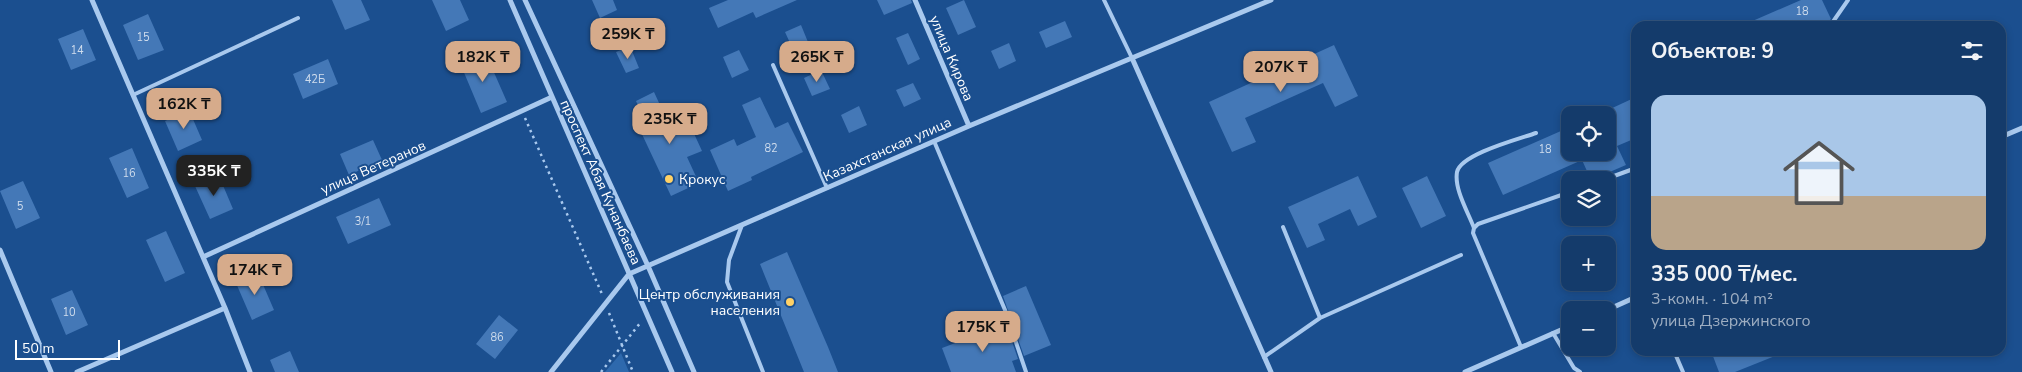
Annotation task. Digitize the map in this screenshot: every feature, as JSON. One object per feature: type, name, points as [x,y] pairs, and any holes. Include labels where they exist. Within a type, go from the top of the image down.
[{"type":"street","points":[[92,0],[225,308],[250,372]]},
{"type":"street","name":"проспект Абая Кунанбаева","points":[[510,0],[672,372]]},
{"type":"street","name":"проспект Абая Кунанбаева","points":[[526,0],[648,266],[694,372]]},
{"type":"street","name":"улица Кирова","points":[[915,0],[969,126]]},
{"type":"street","name":"Казахстанская улица","points":[[551,372],[629,274],[969,126],[1267,1]]},
{"type":"street","points":[[1132,58],[1271,372]]},
{"type":"street","name":"улица Ветеранов","points":[[203,257],[552,97]]},
{"type":"street","points":[[2006,135],[2022,128]]},
{"type":"street","points":[[0,250],[51,372]]},
{"type":"street","points":[[1616,306],[1631,299]]},
{"type":"street","points":[[77,372],[225,308]]},
{"type":"street","points":[[1465,372],[1561,330]]},
{"type":"lane","points":[[1104,0],[1132,58]]},
{"type":"lane","points":[[1832,21],[1842,2],[1848,0]]},
{"type":"lane","points":[[133,95],[298,18]]},
{"type":"lane","points":[[772,65],[827,188]]},
{"type":"lane","points":[[1521,347],[1473,233],[1474,228],[1459,188],[1457,172],[1462,164],[1481,153],[1536,134]]},
{"type":"lane","points":[[934,141],[1005,310],[1026,372]]},
{"type":"lane","points":[[1616,175],[1631,170]]},
{"type":"lane","points":[[1474,228],[1478,224],[1561,195]]},
{"type":"lane","points":[[742,225],[729,260],[727,282],[763,372]]},
{"type":"lane","points":[[1283,228],[1320,318]]},
{"type":"lane","points":[[1264,357],[1320,318],[1461,255]]},
{"type":"lane","points":[[1553,334],[1574,368],[1580,372]]},
{"type":"lane","points":[[1676,356],[1682,372]]},
{"type":"path","points":[[522,111],[606,304],[633,372]]},
{"type":"path","points":[[601,372],[647,315]]},
{"type":"shaded area","points":[[621,353],[629,372],[605,372]]},
{"type":"building","points":[[332,0],[361,0],[370,20],[345,30]]},
{"type":"building","points":[[432,0],[460,0],[469,20],[446,31]]},
{"type":"building","points":[[592,0],[613,0],[617,10],[600,18]]},
{"type":"building","points":[[728,0],[797,0],[756,18],[753,12],[718,28],[709,8]]},
{"type":"building","points":[[877,0],[911,0],[912,3],[884,15]]},
{"type":"building","points":[[964,0],[976,27],[958,35],[946,8]]},
{"type":"building","points":[[1801,0],[1822,0],[1831,19],[1829,21],[1753,21]]},
{"type":"building","points":[[148,14],[164,50],[138,60],[123,25]]},
{"type":"building","points":[[1065,21],[1072,37],[1046,48],[1039,32]]},
{"type":"building","points":[[801,25],[810,47],[795,54],[785,32]]},
{"type":"building","points":[[83,29],[96,60],[71,70],[58,39]]},
{"type":"building","points":[[908,33],[920,59],[908,65],[896,38]]},
{"type":"building","points":[[1009,43],[1016,61],[999,69],[991,51]]},
{"type":"building","points":[[1334,45],[1358,96],[1335,107],[1323,83],[1245,118],[1256,142],[1232,152],[1209,102]]},
{"type":"building","points":[[630,46],[639,68],[626,73],[616,52]]},
{"type":"building","points":[[739,50],[749,70],[732,78],[723,57]]},
{"type":"building","points":[[485,52],[507,102],[481,113],[460,63]]},
{"type":"building","points":[[328,59],[338,84],[303,99],[293,74]]},
{"type":"building","points":[[821,70],[830,89],[812,96],[804,78]]},
{"type":"building","points":[[913,83],[921,99],[904,107],[896,90]]},
{"type":"building","points":[[654,92],[666,118],[669,117],[671,120],[685,114],[702,151],[687,157],[699,183],[671,196],[640,130],[647,126],[636,101]]},
{"type":"building","points":[[760,97],[775,128],[788,122],[803,152],[751,177],[752,180],[728,191],[710,150],[734,139],[737,146],[756,137],[742,105]]},
{"type":"building","points":[[1631,99],[1631,140],[1617,146],[1626,165],[1612,171],[1587,171],[1582,161],[1616,161],[1616,106]]},
{"type":"building","points":[[859,106],[867,125],[849,133],[841,115]]},
{"type":"building","points":[[189,110],[202,140],[178,151],[165,121]]},
{"type":"building","points":[[1561,131],[1561,161],[1580,161],[1503,195],[1488,163]]},
{"type":"building","points":[[373,140],[382,160],[349,175],[340,154]]},
{"type":"building","points":[[132,148],[149,188],[127,198],[109,158]]},
{"type":"building","points":[[219,176],[233,209],[210,219],[195,186]]},
{"type":"building","points":[[1358,176],[1377,217],[1358,226],[1350,209],[1318,224],[1325,240],[1307,248],[1288,207]]},
{"type":"building","points":[[1427,176],[1446,216],[1421,228],[1402,188]]},
{"type":"building","points":[[23,181],[40,218],[16,229],[0,191]]},
{"type":"building","points":[[379,198],[391,225],[348,244],[336,217]]},
{"type":"building","points":[[166,231],[185,273],[165,282],[146,240]]},
{"type":"building","points":[[787,252],[838,372],[804,372],[760,264]]},
{"type":"building","points":[[258,273],[274,310],[252,320],[236,283]]},
{"type":"building","points":[[1026,286],[1051,345],[1024,356],[1003,296]]},
{"type":"building","points":[[72,290],[88,325],[66,335],[51,299]]},
{"type":"building","points":[[499,315],[518,330],[495,359],[476,344]]},
{"type":"building","points":[[1006,324],[1018,359],[1012,361],[1016,372],[951,372],[942,348]]},
{"type":"building","points":[[290,351],[299,372],[275,372],[270,360]]},
{"type":"building","points":[[1713,356],[1775,356],[1735,372],[1719,372]]},
{"type":"place","name":"Крокус","points":[[669,179]]},
{"type":"place","name":"Центр обслуживания населения","points":[[790,302]]}]
